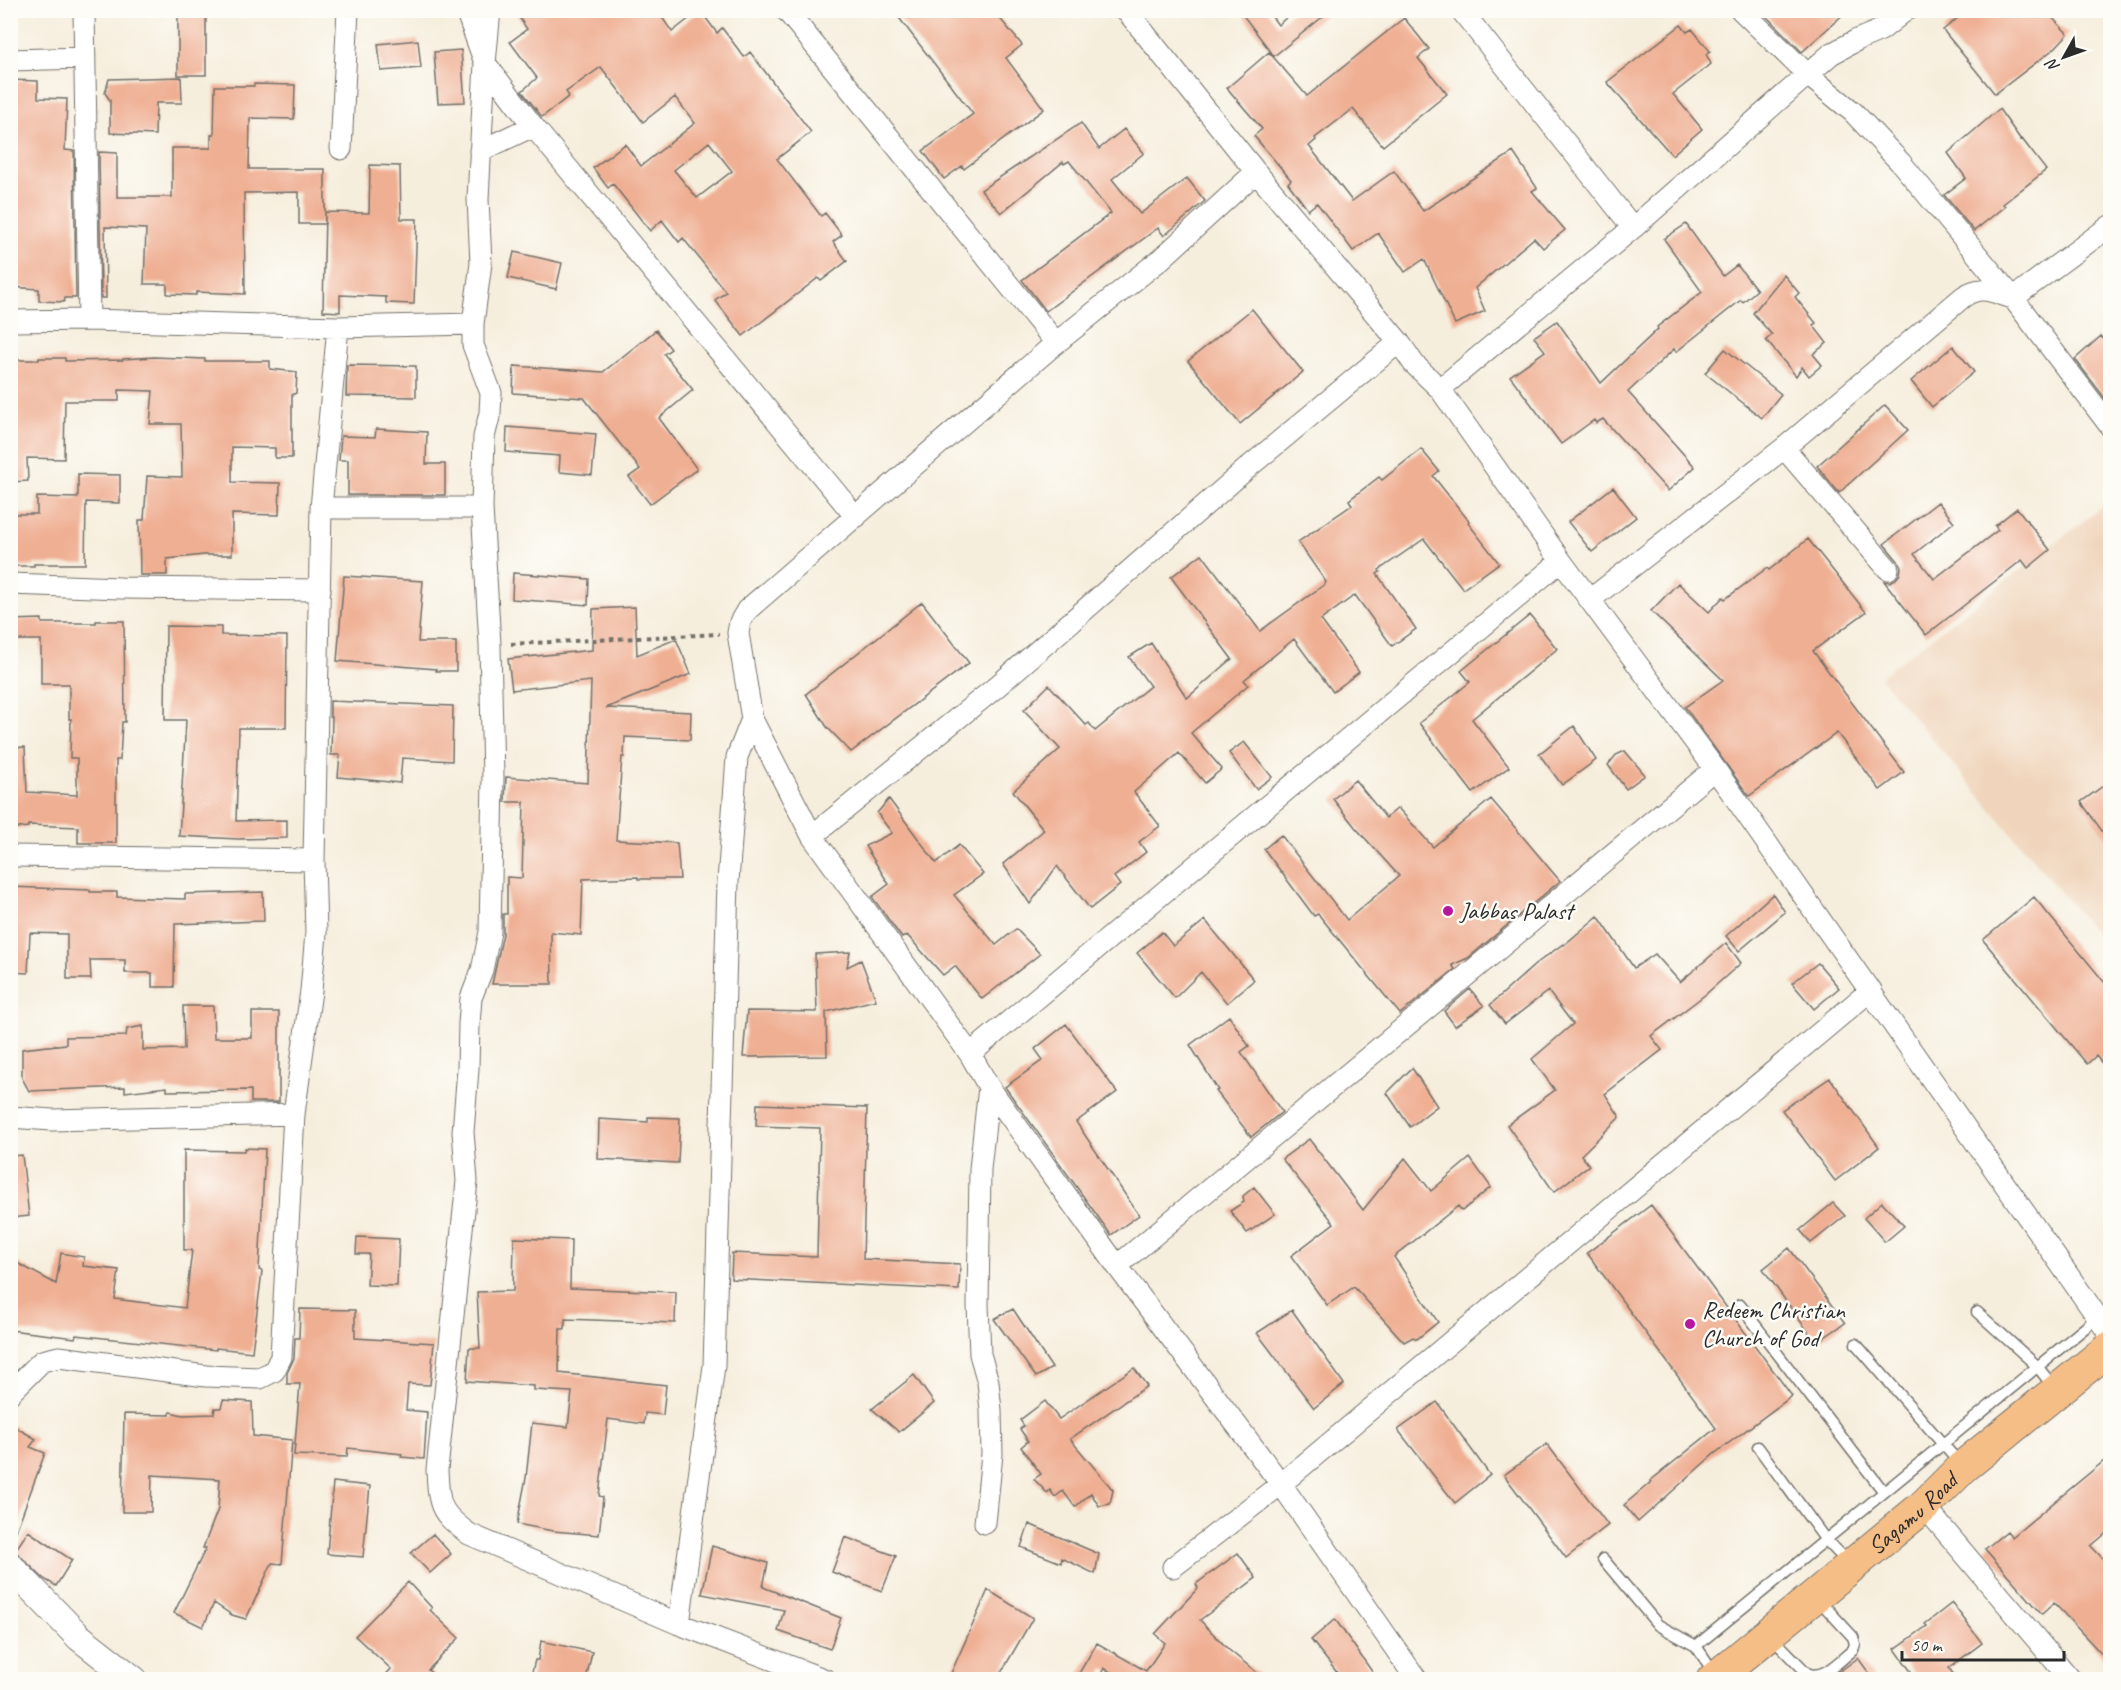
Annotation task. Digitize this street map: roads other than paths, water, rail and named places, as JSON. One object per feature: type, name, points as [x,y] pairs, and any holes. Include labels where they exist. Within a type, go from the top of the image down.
[{"type":"highway","name":"Sagamu Road","points":[[1715,1678],[1924,1506],[1952,1456],[2057,1392],[2110,1348]]},
{"type":"street","points":[[84,10],[89,320]]},
{"type":"street","points":[[341,149],[348,10]]},
{"type":"street","points":[[466,10],[485,63],[533,126],[856,517]]},
{"type":"street","points":[[490,10],[478,199],[481,262],[473,324],[473,345],[492,393],[484,436],[482,508],[490,645],[493,778],[490,932],[482,970],[471,998],[463,1131],[467,1181],[437,1470],[439,1502],[450,1520],[469,1534],[680,1624],[826,1680]]},
{"type":"street","points":[[786,10],[1056,343]]},
{"type":"street","points":[[1125,10],[1399,342],[1414,364],[1440,389],[1561,561],[1715,769],[2110,1335]]},
{"type":"street","points":[[1461,10],[1633,228]]},
{"type":"street","points":[[1742,10],[1808,75],[1853,112],[1901,163],[2013,298],[2110,426]]},
{"type":"street","points":[[1440,389],[1633,228],[1831,54],[1881,30],[1906,10]]},
{"type":"street","points":[[10,60],[84,58]]},
{"type":"street","points":[[480,151],[533,126]]},
{"type":"street","points":[[1257,172],[1161,259],[1056,343],[747,610],[740,622],[738,633],[752,719],[812,836],[970,1054],[989,1087],[1117,1266],[1281,1484],[1417,1680]]},
{"type":"street","points":[[2013,298],[2110,226]]},
{"type":"street","points":[[1591,599],[1784,448],[1975,289],[2013,298]]},
{"type":"street","points":[[10,321],[89,320],[338,327],[473,324]]},
{"type":"street","points":[[10,1393],[42,1361],[60,1357],[206,1376],[260,1378],[274,1371],[281,1357],[294,1114],[316,933],[314,860],[321,508],[338,327]]},
{"type":"street","points":[[812,836],[995,687],[1251,465],[1399,342]]},
{"type":"street","points":[[1784,448],[1888,569]]},
{"type":"street","points":[[321,508],[482,508]]},
{"type":"street","points":[[970,1054],[1561,561]]},
{"type":"street","points":[[10,584],[121,588],[320,590]]},
{"type":"street","points":[[680,1624],[714,1366],[728,882],[737,757],[752,719]]},
{"type":"street","points":[[1117,1266],[1715,769]]},
{"type":"street","points":[[10,856],[314,860]]},
{"type":"street","points":[[1173,1567],[1281,1484],[1871,990]]},
{"type":"street","points":[[985,1523],[992,1454],[991,1410],[988,1382],[980,1354],[978,1305],[980,1169],[989,1087]]},
{"type":"street","points":[[10,1117],[52,1120],[294,1114]]},
{"type":"street","points":[[1924,1506],[2071,1680]]},
{"type":"street","points":[[10,1566],[79,1637],[134,1680]]},
{"type":"lane","points":[[1740,1305],[1884,1492]]},
{"type":"lane","points":[[1977,1312],[2037,1366],[2057,1392]]},
{"type":"lane","points":[[1696,1646],[1884,1492],[1952,1456],[2037,1366],[2097,1318]]},
{"type":"lane","points":[[1856,1344],[1952,1456]]},
{"type":"lane","points":[[1758,1447],[1825,1539],[1851,1566]]},
{"type":"lane","points":[[1604,1559],[1658,1625],[1696,1646],[1715,1678]]},
{"type":"lane","points":[[1769,1634],[1807,1672],[1814,1676],[1821,1675],[1853,1650],[1855,1644],[1853,1637],[1816,1597]]},
{"type":"place","name":"Jabbas Palast","points":[[1448,911]]},
{"type":"place","name":"Redeem Christian Church of God","points":[[1690,1324]]}]
